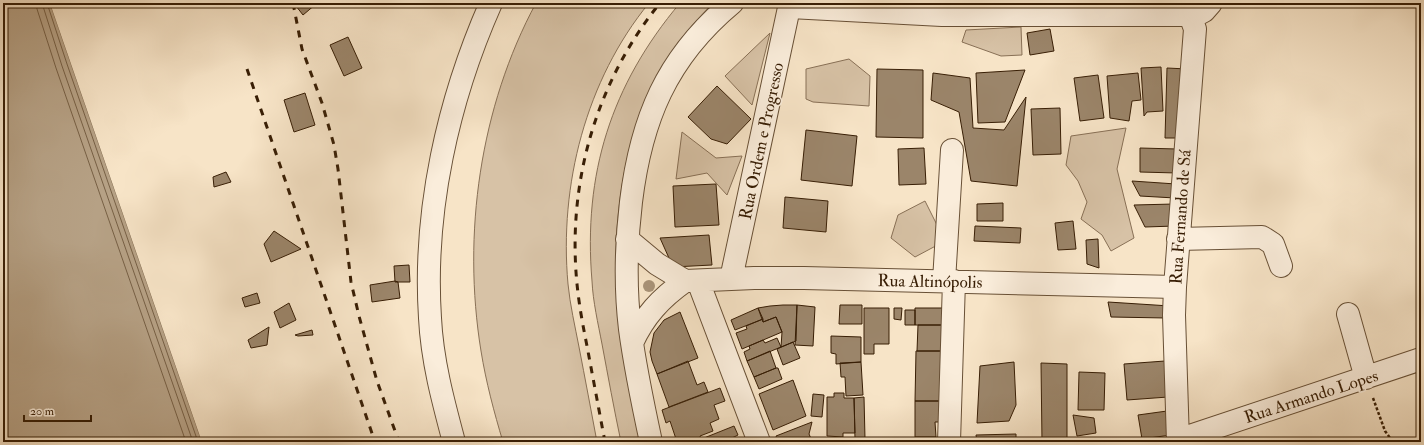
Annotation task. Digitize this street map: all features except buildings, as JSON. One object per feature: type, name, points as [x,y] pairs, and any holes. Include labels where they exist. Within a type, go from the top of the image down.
[{"type":"street","points":[[454,442],[434,359],[430,325],[428,277],[430,236],[435,196],[455,104],[468,60],[491,3]]},
{"type":"street","points":[[651,442],[632,343],[627,297],[627,240],[636,168],[647,123],[668,78],[681,56],[700,33],[732,3]]},
{"type":"street","points":[[790,5],[942,14],[1184,15],[1191,18],[1204,11],[1211,3]]},
{"type":"street","name":"Rua Ordem e Progresso","points":[[731,279],[790,5]]},
{"type":"street","name":"Rua Fernando de Sá","points":[[1178,441],[1174,315],[1178,239],[1195,28],[1191,18]]},
{"type":"street","points":[[949,442],[949,281],[952,150]]},
{"type":"street","points":[[1178,239],[1262,237],[1273,244],[1281,266]]},
{"type":"street","points":[[627,240],[657,264],[692,281],[759,442]]},
{"type":"street","name":"Rua Altinópolis","points":[[692,281],[804,278],[1175,287]]},
{"type":"street","points":[[632,343],[639,329],[656,304],[670,292],[692,281]]},
{"type":"street","points":[[1348,314],[1366,378]]},
{"type":"street","name":"Rua Armando Lopes","points":[[1178,441],[1421,359]]},
{"type":"path","points":[[1366,378],[1385,431],[1393,442]]},
{"type":"shaded area","points":[[536,3],[649,3],[627,33],[608,65],[593,100],[582,135],[573,172],[568,209],[566,247],[568,284],[597,442],[503,442],[490,397],[481,351],[476,307],[474,262],[475,217],[480,172],[489,128],[501,85],[517,43]]},
{"type":"shaded area","points":[[680,3],[713,3],[677,44],[659,72],[650,91],[635,129],[625,168],[619,208],[616,241],[618,298],[625,331],[643,442],[621,442],[593,297],[590,242],[592,204],[598,168],[607,133],[619,99],[636,66],[656,34]]},
{"type":"shaded area","points":[[1021,27],[1022,55],[1001,56],[962,42],[966,30]]},
{"type":"shaded area","points":[[770,33],[752,105],[725,76]]},
{"type":"shaded area","points":[[849,59],[870,76],[869,106],[813,102],[806,99],[806,69]]},
{"type":"shaded area","points":[[1126,128],[1117,169],[1134,238],[1111,251],[1102,235],[1081,219],[1087,202],[1078,181],[1066,165],[1071,136]]},
{"type":"shaded area","points":[[682,132],[716,158],[742,156],[727,195],[707,173],[676,179]]},
{"type":"shaded area","points":[[925,201],[945,241],[915,257],[891,238],[898,215]]},
{"type":"water","points":[[3,3],[50,3],[202,442],[3,442]]},
{"type":"pier","points":[[50,3],[52,3],[204,442],[202,442]]},
{"type":"railway","points":[[293,3],[302,49],[322,103],[334,145],[351,282],[359,316],[377,381],[399,442]]},
{"type":"railway","points":[[605,442],[577,284],[575,246],[577,209],[582,172],[591,135],[603,100],[619,66],[638,34],[660,3]]},
{"type":"railway","points":[[247,69],[375,442]]}]
